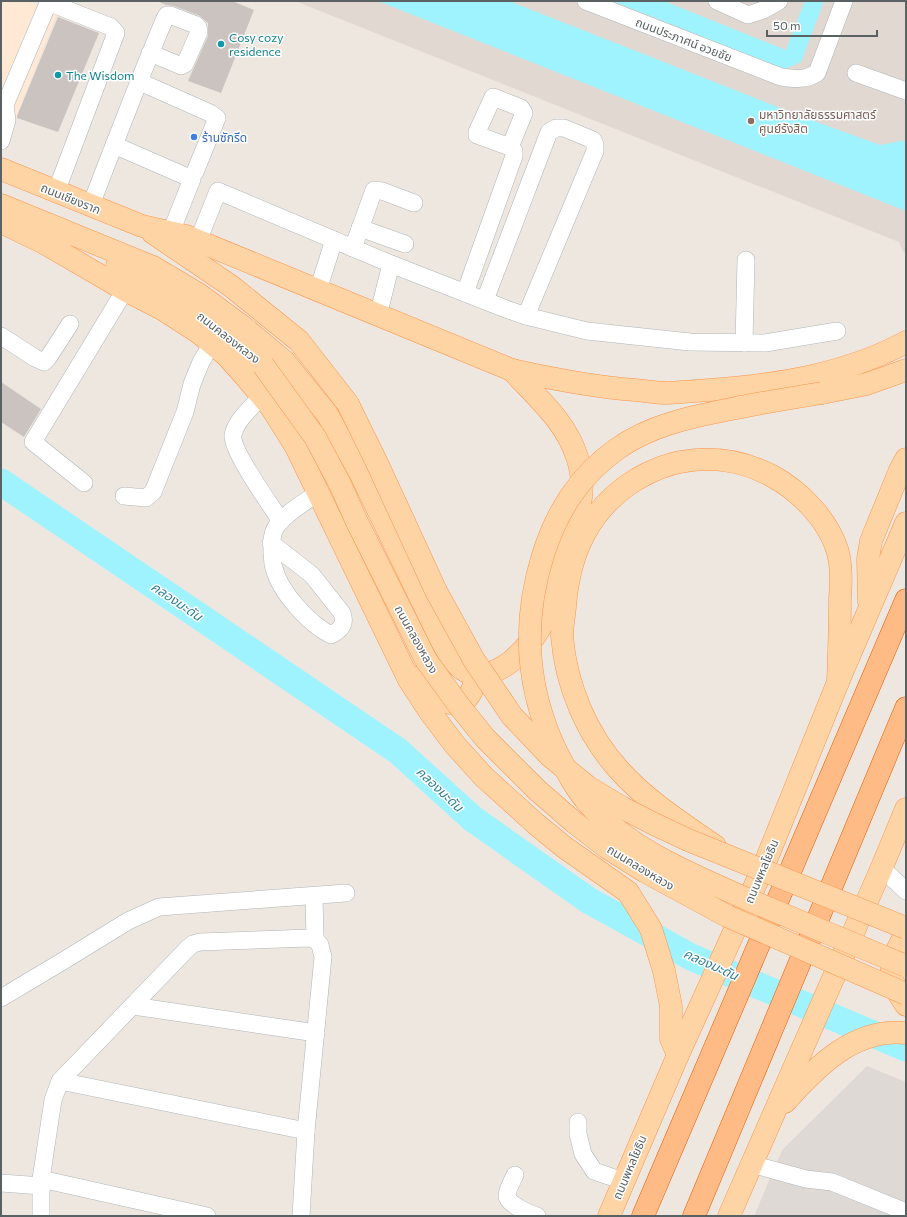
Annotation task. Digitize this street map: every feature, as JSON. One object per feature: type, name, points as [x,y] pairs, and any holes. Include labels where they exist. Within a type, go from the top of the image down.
[{"type":"highway","points":[[643,1216],[906,600]]},
{"type":"highway","points":[[694,1216],[906,708]]},
{"type":"main road","name":"ถนนเชียงราก","points":[[1,169],[142,226]]},
{"type":"main road","points":[[1,205],[153,267],[200,295],[242,326],[284,361],[327,414],[358,468],[447,651],[462,669],[480,675],[500,669],[517,657],[532,640],[544,620],[562,549],[580,504],[582,482],[577,457],[568,435],[548,409],[512,370]]},
{"type":"main road","name":"ถนนคลองหลวง","points":[[1,222],[46,244],[86,253],[134,274],[207,318],[263,365],[315,437],[340,484],[357,522],[426,660],[460,708],[485,738],[538,790],[575,822],[606,847],[644,871],[727,916],[906,994]]},
{"type":"main road","points":[[142,226],[186,236],[512,370],[600,387],[667,393],[733,388],[795,380],[842,368],[890,351],[906,342]]},
{"type":"main road","points":[[142,226],[231,286],[299,341],[348,404],[377,462],[436,591],[474,660],[512,716],[550,756],[588,787],[623,808],[654,824],[688,840],[727,854],[906,928]]},
{"type":"main road","points":[[46,244],[125,290],[162,308],[198,332],[226,354],[271,407],[296,447],[409,680],[430,712],[456,745],[490,782],[564,847],[628,892],[652,929],[664,971],[671,1006],[671,1039],[678,1055]]},
{"type":"main road","points":[[906,370],[867,384],[691,417],[649,431],[618,448],[577,486],[554,524],[535,584],[531,604],[530,649],[536,695],[544,722],[554,746],[574,783],[588,803],[632,842],[669,864],[717,886],[906,966]]},
{"type":"main road","points":[[869,609],[868,558],[871,541],[900,470],[906,459]]},
{"type":"main road","points":[[727,854],[646,796],[625,776],[596,740],[580,711],[568,672],[562,635],[566,589],[570,567],[578,545],[588,526],[598,512],[625,486],[654,469],[672,464],[692,460],[723,460],[739,462],[756,468],[786,484],[816,513],[830,533],[837,550],[840,563],[841,581],[838,682]]},
{"type":"main road","name":"ถนนพหลโยธิน","points":[[608,1216],[678,1055],[763,868],[838,682],[906,523]]},
{"type":"main road","points":[[378,617],[438,698],[444,702],[460,704],[466,700],[474,688],[476,674]]},
{"type":"main road","points":[[729,1216],[906,809]]},
{"type":"main road","points":[[906,934],[894,958],[892,977],[906,1005]]},
{"type":"main road","points":[[772,1116],[815,1069],[839,1051],[865,1038],[895,1032],[906,1033]]},
{"type":"street","points":[[1,141],[7,120],[5,105],[49,1],[111,27],[116,33],[56,192]]},
{"type":"street","name":"ถนนประภาศน์ อวยชัย","points":[[586,1],[781,77],[799,79],[810,77],[817,73],[844,1]]},
{"type":"street","points":[[717,1],[748,15],[763,10],[779,1]]},
{"type":"street","points":[[91,205],[150,53]]},
{"type":"street","points":[[856,73],[906,91]]},
{"type":"street","points":[[140,82],[210,112],[217,118],[195,172]]},
{"type":"street","points":[[485,300],[549,132],[556,128],[564,128],[593,140],[595,150],[526,316]]},
{"type":"street","points":[[114,145],[192,179],[170,232]]},
{"type":"street","points":[[465,292],[512,164],[514,151],[510,147]]},
{"type":"street","points":[[353,248],[374,190],[382,191],[414,203]]},
{"type":"street","points":[[198,241],[218,191],[391,264],[526,316],[587,331],[690,342],[744,343],[765,343],[838,331]]},
{"type":"street","points":[[360,228],[405,244]]},
{"type":"street","points":[[318,290],[334,240]]},
{"type":"street","points":[[744,343],[746,260]]},
{"type":"street","points":[[378,316],[391,264]]},
{"type":"street","points":[[84,483],[32,442],[125,290]]},
{"type":"street","points":[[1,336],[44,362],[70,324]]},
{"type":"street","points":[[124,496],[146,498],[153,492],[185,412],[192,384],[201,362],[212,343]]},
{"type":"street","points":[[262,396],[242,417],[236,427],[233,435],[234,443],[244,463],[281,521]]},
{"type":"street","points":[[271,543],[312,575],[342,613],[344,618],[343,626],[339,631],[331,634],[323,631],[314,624],[302,612],[282,587],[273,568],[271,543],[274,531],[281,521],[318,493]]},
{"type":"street","points":[[882,867],[906,891]]},
{"type":"street","points":[[1,998],[63,962],[128,920],[159,907],[346,893]]},
{"type":"street","points":[[301,1216],[306,1131],[323,957],[320,945],[315,939],[314,896]]},
{"type":"street","points":[[41,1216],[41,1182],[53,1100],[60,1081],[188,948],[193,944],[215,942],[315,939]]},
{"type":"street","points":[[133,1006],[316,1033]]},
{"type":"street","points":[[60,1081],[306,1131]]},
{"type":"street","points":[[578,1122],[578,1134],[583,1154],[594,1171],[623,1181]]},
{"type":"street","points":[[751,1164],[806,1179],[832,1182],[906,1212]]},
{"type":"street","points":[[515,1175],[507,1194],[507,1199],[511,1203],[537,1216]]},
{"type":"street","points":[[1,1183],[41,1182],[141,1209],[207,1216]]},
{"type":"shaded area","points":[[4,1],[26,1],[57,14],[16,118],[1,116],[1,9]]},
{"type":"shaded area","name":"มหาวิทยาลัยธรรมศาสตร์ ศูนย์รังสิต","points":[[295,1],[906,1],[906,253],[903,252],[899,242]]},
{"type":"shaded area","points":[[867,1066],[906,1082],[906,1216],[754,1216],[782,1150]]},
{"type":"water","points":[[378,1],[509,1],[803,117],[880,145],[906,140],[906,211]]},
{"type":"water","points":[[612,1],[664,1],[786,50],[805,1],[824,1],[801,62],[785,69]]},
{"type":"building","name":"Cosy cozy residence","points":[[157,1],[232,1],[254,10],[221,93],[188,81],[208,36],[208,23],[200,16]]},
{"type":"building","name":"The Wisdom","points":[[58,17],[99,33],[58,132],[17,118],[17,116]]},
{"type":"building","points":[[1,382],[41,409],[24,437],[1,422]]},
{"type":"waterway","name":"คลองมะดัน","points":[[1,482],[398,751],[473,819],[588,900],[691,957],[906,1048]]},
{"type":"place","name":"Cosy cozy residence","points":[[221,44]]},
{"type":"place","name":"The Wisdom","points":[[58,75]]},
{"type":"place","name":"มหาวิทยาลัยธรรมศาสตร์ ศูนย์รังสิต","points":[[751,121]]},
{"type":"place","name":"ร้านซักรีด","points":[[194,137]]}]
